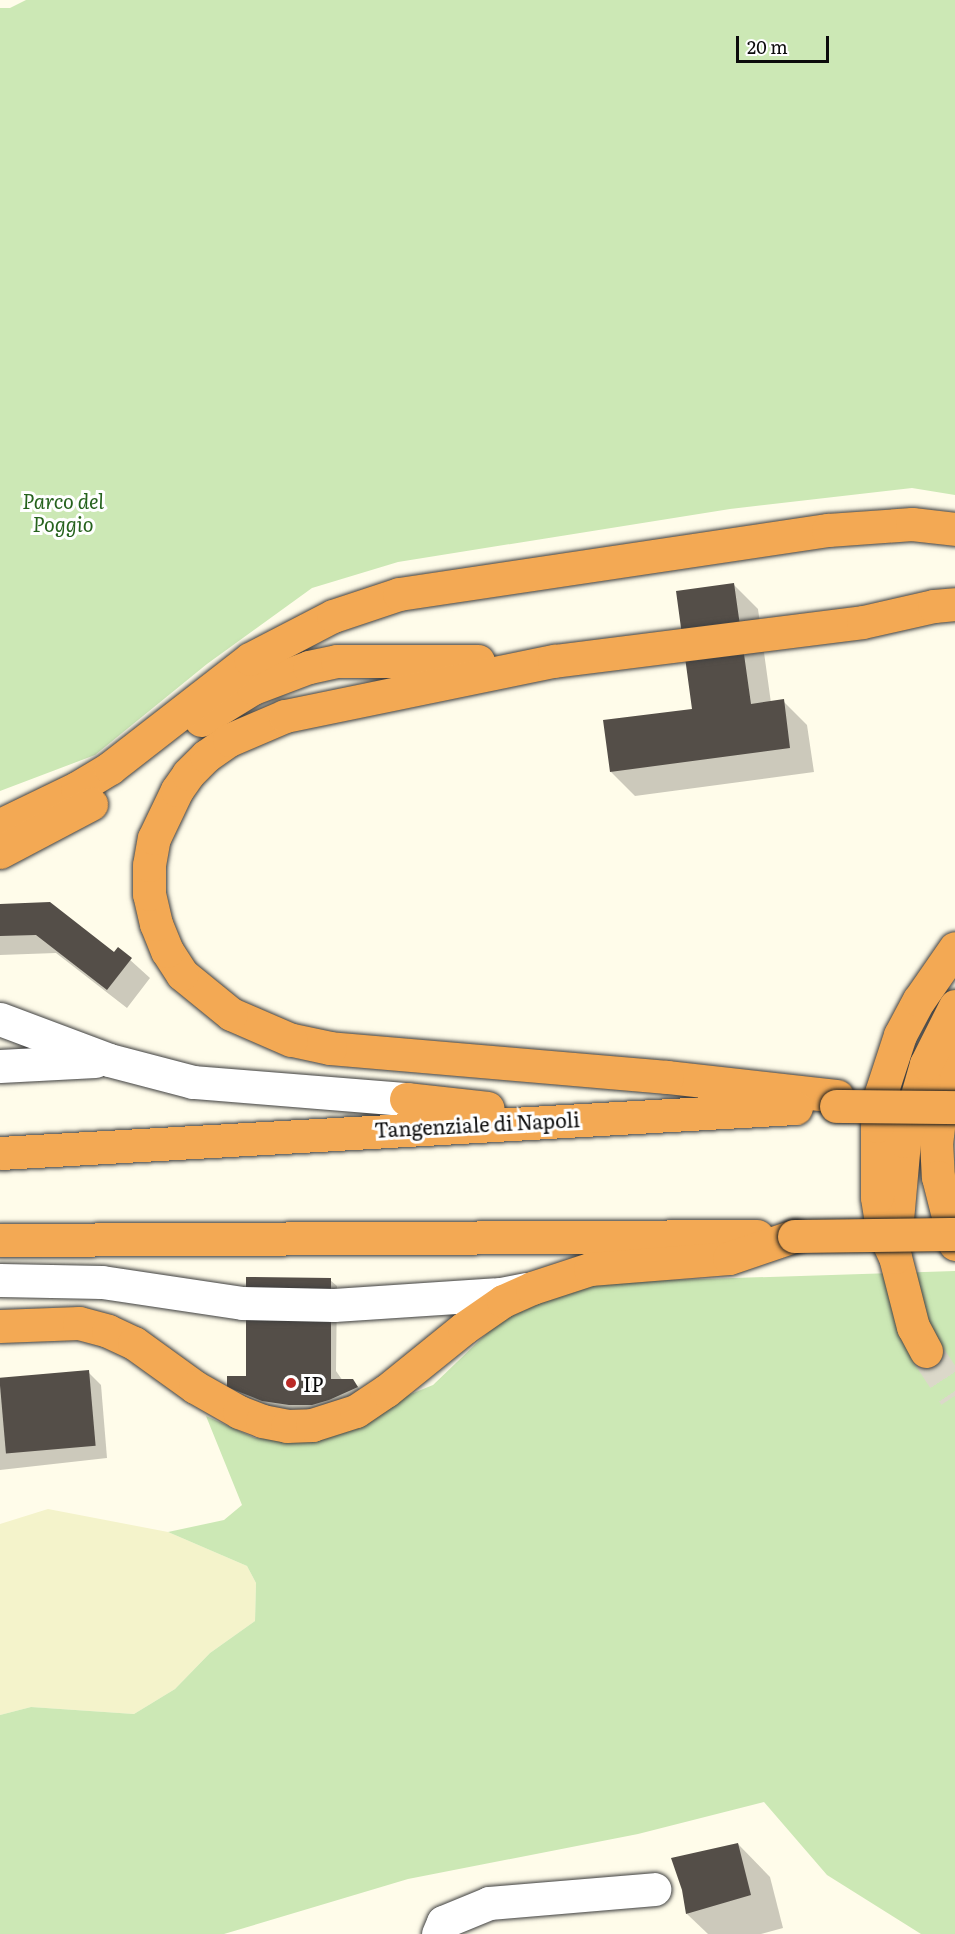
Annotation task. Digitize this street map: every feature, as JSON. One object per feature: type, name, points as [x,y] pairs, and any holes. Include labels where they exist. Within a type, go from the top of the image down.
[{"type":"highway","points":[[0,825],[77,788],[141,746],[250,659],[333,616],[399,594],[828,530],[912,524],[955,529]]},
{"type":"highway","points":[[955,604],[934,606],[862,622],[554,661],[285,716],[229,740],[206,756],[188,774],[177,790],[154,838],[149,865],[149,894],[156,924],[167,951],[182,974],[231,1014],[291,1040],[320,1046],[668,1077],[837,1101],[955,1107]]},
{"type":"highway","points":[[0,852],[37,834],[116,789],[141,772],[197,724],[225,704],[282,676],[337,662],[554,661]]},
{"type":"highway","points":[[0,814],[77,788]]},
{"type":"highway","points":[[926,1351],[905,1301],[895,1257],[882,1229],[877,1197],[877,1126],[881,1093],[900,1035],[919,1000],[955,948]]},
{"type":"highway","points":[[895,1257],[904,1141],[926,1064],[955,1006]]},
{"type":"highway","points":[[955,1059],[941,1103],[936,1141],[938,1177],[955,1244]]},
{"type":"highway","points":[[406,1099],[582,1118]]},
{"type":"highway","name":"Tangenziale di Napoli","points":[[0,1153],[837,1101]]},
{"type":"highway","points":[[0,1240],[955,1234]]},
{"type":"highway","points":[[0,1326],[79,1323],[108,1331],[134,1342],[195,1387],[239,1412],[278,1425],[304,1425],[333,1420],[356,1411],[386,1391],[464,1328],[503,1301],[532,1288],[590,1269],[729,1258],[794,1236]]},
{"type":"street","points":[[0,1019],[109,1060],[194,1082],[406,1099]]},
{"type":"street","points":[[0,1066],[109,1060]]},
{"type":"street","points":[[0,1280],[102,1282],[242,1303],[334,1305],[501,1294],[532,1288]]},
{"type":"street","points":[[0,1303],[78,1283]]},
{"type":"street","points":[[438,1934],[443,1922],[489,1903],[654,1889]]},
{"type":"green space","name":"Parco del Poggio","points":[[26,0],[955,0],[955,495],[912,488],[730,509],[398,562],[312,588],[207,664],[95,755],[0,791],[0,8],[10,8]]},
{"type":"green space","points":[[955,1271],[955,1934],[921,1934],[827,1875],[764,1802],[638,1834],[408,1879],[224,1934],[0,1934],[0,1715],[31,1707],[134,1714],[175,1689],[210,1653],[255,1621],[256,1583],[247,1566],[168,1532],[224,1520],[242,1505],[206,1416],[255,1438],[298,1440],[433,1385],[508,1313],[580,1283]]},
{"type":"green space","points":[[48,1509],[168,1532],[247,1566],[256,1583],[255,1621],[210,1653],[175,1689],[134,1714],[31,1707],[0,1715],[0,1524]]},
{"type":"building","points":[[734,583],[751,704],[784,699],[790,748],[610,772],[603,720],[692,709],[676,591]]},
{"type":"building","points":[[50,902],[114,952],[118,947],[132,958],[107,990],[36,935],[0,936],[0,904]]},
{"type":"building","points":[[246,1277],[331,1278],[331,1379],[353,1379],[358,1387],[312,1405],[289,1405],[262,1401],[227,1387],[227,1376],[246,1376]]},
{"type":"building","points":[[89,1370],[96,1446],[6,1454],[0,1378]]},
{"type":"building","points":[[738,1843],[751,1895],[686,1914],[682,1890],[671,1858]]},
{"type":"tunnel","points":[[926,1351],[955,1395]]},
{"type":"place","name":"IP","points":[[291,1383]]}]
